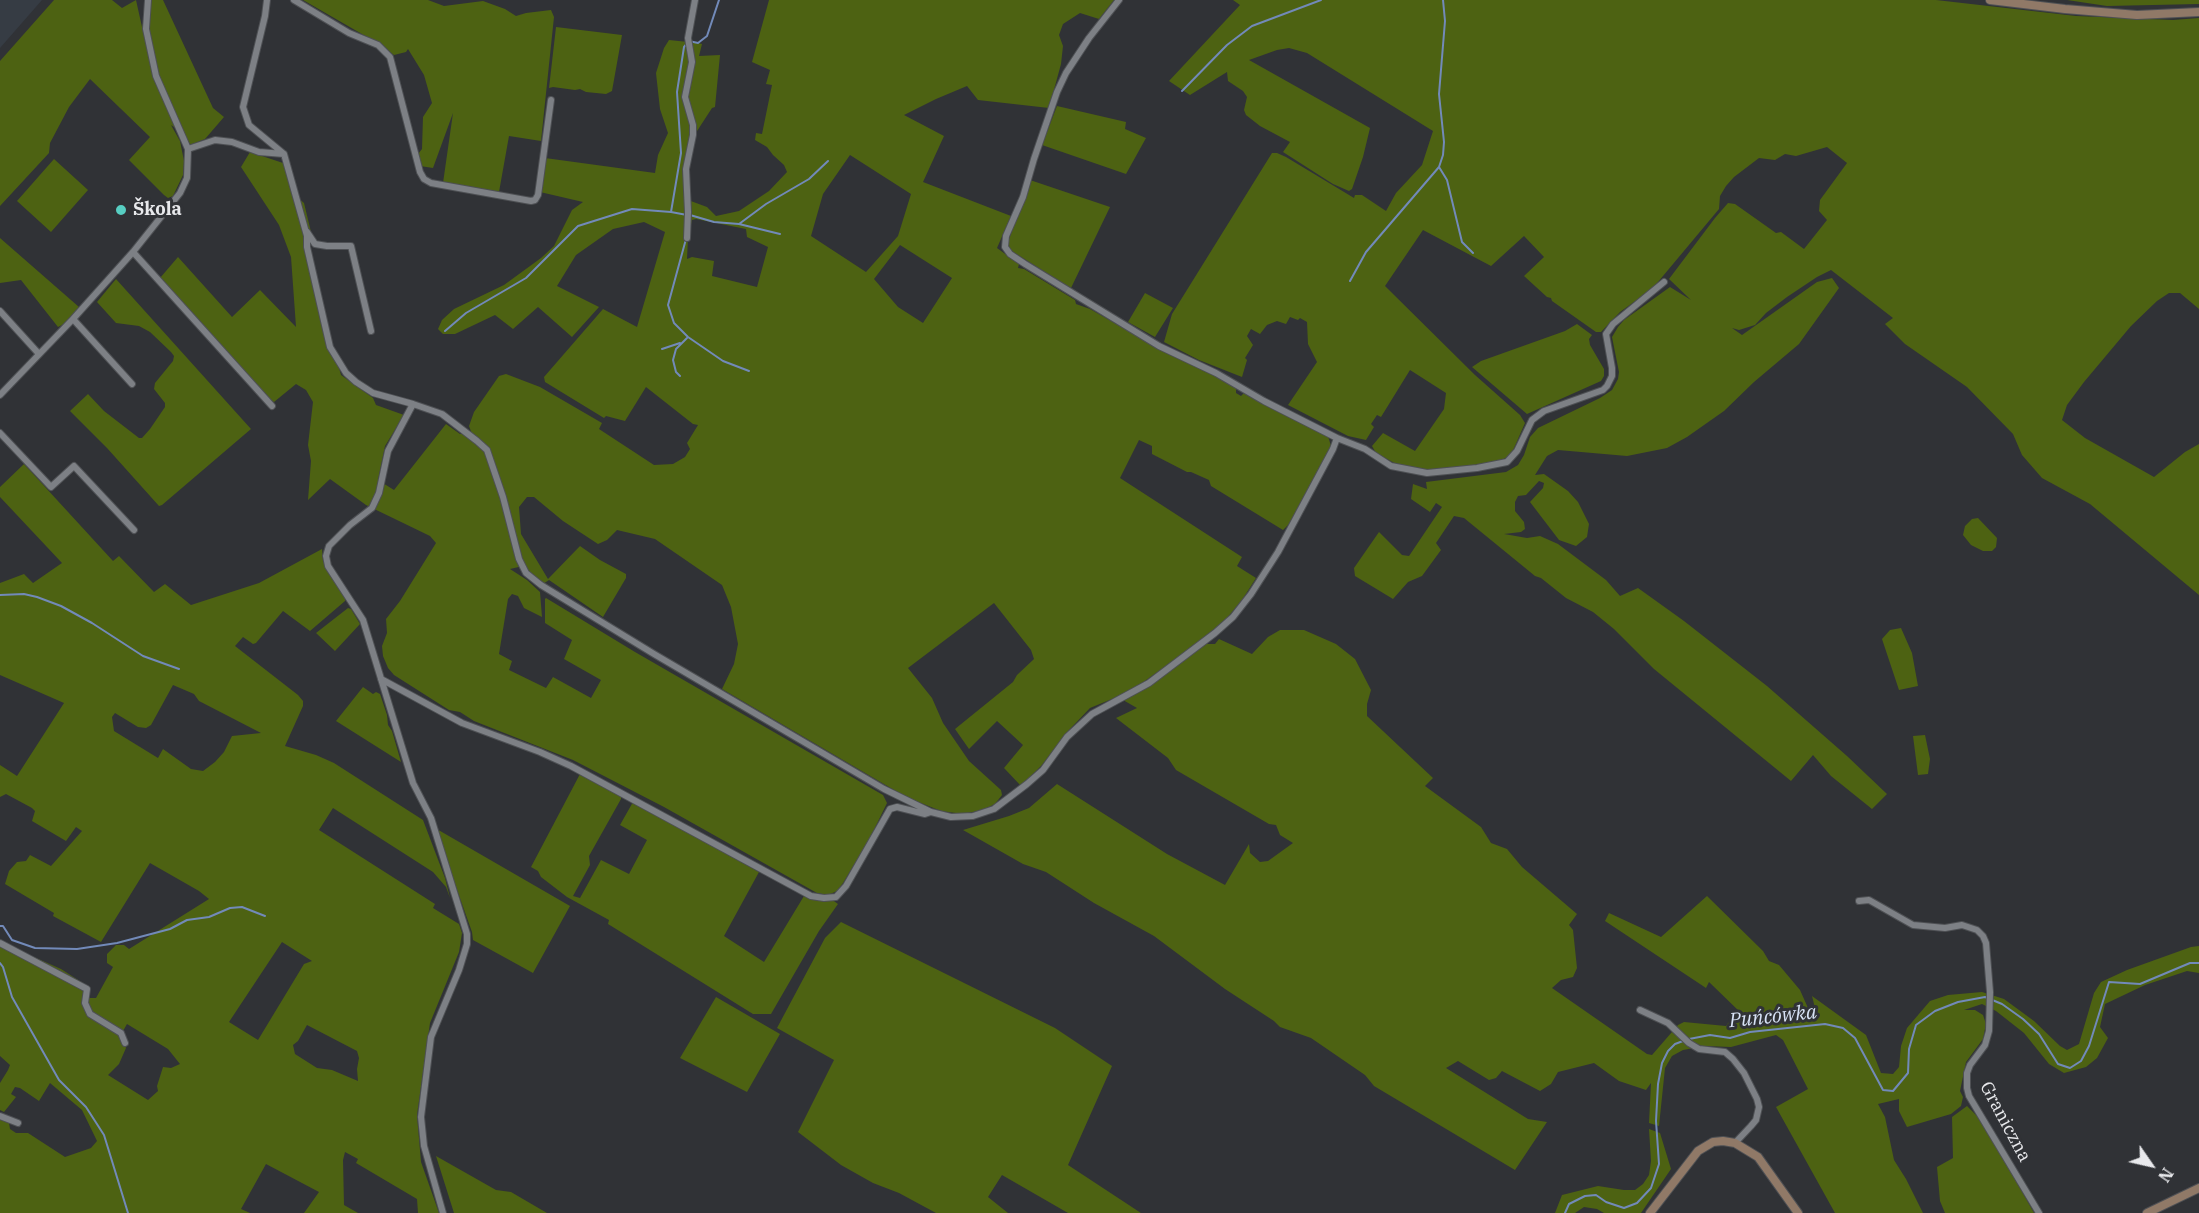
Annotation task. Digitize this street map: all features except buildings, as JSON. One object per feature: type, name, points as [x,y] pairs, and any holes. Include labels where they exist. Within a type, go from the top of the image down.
[{"type":"street","points":[[0,395],[133,252],[180,193],[187,178],[189,149],[156,76],[146,29],[148,0]]},
{"type":"street","points":[[267,0],[243,107],[249,125],[284,154],[305,229],[330,347],[346,372],[356,382],[374,393],[442,414],[487,450],[503,497],[519,560],[526,573],[541,585],[884,789],[931,812],[960,818],[994,809],[1043,770],[1067,737],[1092,714],[1149,683],[1233,617],[1278,552],[1337,438]]},
{"type":"street","points":[[294,0],[350,33],[378,45],[390,57],[420,172],[424,179],[431,183],[535,200],[538,195],[551,100]]},
{"type":"street","points":[[687,238],[686,170],[693,125],[685,97],[692,62],[688,38],[695,0]]},
{"type":"street","points":[[1119,0],[1089,38],[1057,92],[1023,197],[1006,236],[1005,247],[1010,254],[1025,264],[1159,346],[1216,373],[1264,401],[1337,438],[1365,448],[1391,466],[1426,473],[1477,468],[1507,462],[1517,451],[1532,420],[1544,411],[1603,390],[1607,386],[1610,382],[1612,368],[1606,334],[1612,324],[1664,282]]},
{"type":"street","points":[[1990,0],[2137,15],[2199,12]]},
{"type":"street","points":[[189,149],[215,140],[232,142],[259,152],[284,154]]},
{"type":"street","points":[[305,229],[315,244],[351,246],[371,331]]},
{"type":"street","points":[[133,252],[272,405]]},
{"type":"street","points":[[0,311],[39,354]]},
{"type":"street","points":[[73,319],[132,384]]},
{"type":"street","points":[[413,404],[388,451],[372,508],[350,525],[329,546],[326,556],[328,566],[363,620],[413,783],[434,829],[467,934],[467,944],[459,970],[431,1037],[421,1117],[424,1146],[443,1213]]},
{"type":"street","points":[[0,433],[51,487],[74,466],[134,530]]},
{"type":"street","points":[[381,679],[462,723],[571,766],[811,896],[836,897],[846,886],[890,809],[897,807],[925,814],[931,812]]},
{"type":"street","name":"Graniczna","points":[[1859,901],[1869,900],[1913,925],[1945,928],[1962,925],[1977,930],[1983,936],[1986,943],[1990,992],[1987,1041],[1967,1073],[1968,1093],[2039,1213]]},
{"type":"street","points":[[0,943],[87,989],[85,1003],[90,1014],[122,1033],[125,1043]]},
{"type":"street","points":[[1641,1010],[1668,1023],[1689,1043],[1699,1049],[1725,1052],[1744,1073],[1759,1107],[1756,1120],[1736,1143]]},
{"type":"street","points":[[0,1116],[18,1123]]},
{"type":"street","points":[[1650,1213],[1698,1151],[1713,1142],[1736,1143],[1758,1157],[1798,1213]]},
{"type":"street","points":[[2147,1213],[2199,1188]]},
{"type":"shaded area","points":[[0,0],[42,0],[0,48]]},
{"type":"green space","points":[[54,0],[112,0],[122,8],[136,0],[142,27],[149,0],[163,0],[213,108],[224,117],[205,139],[190,145],[184,134],[171,125],[180,141],[184,161],[183,175],[173,196],[168,198],[164,195],[129,160],[150,137],[90,79],[69,107],[50,143],[49,153],[0,206],[0,61]]},
{"type":"green space","points":[[303,0],[428,0],[444,6],[483,1],[505,9],[516,16],[551,10],[554,17],[541,141],[509,136],[499,192],[443,183],[453,113],[433,168],[420,166],[418,154],[422,149],[423,117],[432,103],[424,75],[408,49],[406,52],[394,55]]},
{"type":"green space","points":[[769,0],[1114,0],[1099,19],[1080,13],[1063,24],[1059,35],[1063,46],[1061,64],[1049,108],[978,100],[967,86],[904,115],[944,136],[923,182],[1011,216],[997,248],[1019,264],[1018,268],[1024,269],[1075,300],[1076,304],[1090,309],[1153,345],[1223,379],[1236,387],[1236,393],[1241,396],[1245,392],[1328,436],[1331,446],[1289,524],[1283,530],[1211,486],[1209,480],[1187,472],[1152,454],[1152,446],[1139,440],[1120,478],[1242,557],[1237,566],[1256,578],[1242,600],[1222,624],[1202,641],[1129,692],[1090,708],[1021,786],[1004,768],[1023,745],[997,721],[969,749],[955,729],[1013,682],[1034,659],[1031,650],[994,603],[908,668],[932,698],[943,723],[969,761],[1001,790],[1002,795],[995,804],[983,810],[963,814],[941,811],[906,797],[722,689],[734,664],[738,644],[731,607],[722,585],[655,539],[617,530],[607,540],[598,544],[563,521],[534,497],[527,497],[519,507],[521,534],[548,579],[580,546],[626,574],[626,578],[603,617],[549,580],[543,584],[523,566],[510,569],[540,592],[542,617],[524,608],[518,596],[512,594],[508,599],[499,654],[512,661],[509,670],[546,688],[553,677],[591,698],[601,680],[564,659],[572,640],[545,623],[546,598],[883,795],[887,803],[869,840],[843,883],[837,891],[828,895],[817,893],[664,807],[573,760],[474,721],[460,712],[449,710],[394,675],[383,656],[382,646],[387,633],[386,619],[400,601],[436,543],[430,536],[366,505],[330,479],[308,500],[311,461],[308,445],[313,402],[306,390],[296,384],[274,402],[271,401],[160,278],[178,257],[232,317],[260,290],[296,327],[291,257],[279,225],[241,167],[250,152],[286,164],[296,196],[304,203],[311,232],[305,246],[341,375],[373,398],[376,405],[404,415],[385,446],[378,480],[394,490],[446,424],[460,434],[472,434],[469,426],[474,412],[499,376],[506,374],[540,387],[602,423],[599,429],[654,465],[673,464],[685,457],[690,449],[687,443],[698,425],[693,424],[646,387],[625,421],[606,416],[604,418],[545,382],[544,377],[603,309],[637,327],[665,232],[644,222],[613,229],[576,255],[557,286],[599,307],[572,337],[538,307],[513,329],[495,315],[455,334],[443,334],[438,329],[442,320],[454,309],[504,285],[541,258],[554,246],[572,210],[583,202],[540,192],[545,158],[655,173],[658,155],[668,133],[660,109],[656,73],[669,40],[702,44],[699,56],[720,55],[715,107],[712,108],[688,145],[688,200],[707,207],[716,216],[739,211],[769,191],[787,172],[784,165],[767,147],[755,140],[756,133],[762,134],[772,85],[766,84],[770,70],[752,62]],"holes":[[[850,155],[911,194],[898,236],[866,272],[811,236],[823,194]],[[692,220],[746,229],[747,237],[768,247],[757,287],[712,276],[714,261],[692,257],[687,259]],[[900,245],[952,278],[923,323],[898,307],[874,279]]]},
{"type":"green space","points":[[1233,0],[1936,0],[2076,16],[2173,20],[2199,18],[2199,309],[2180,293],[2169,293],[2157,301],[2131,326],[2084,382],[2067,405],[2062,420],[2085,438],[2154,477],[2185,452],[2199,444],[2199,595],[2090,504],[2042,478],[2022,455],[2013,434],[1967,387],[1905,344],[1885,324],[1893,318],[1831,270],[1787,297],[1755,325],[1739,330],[1732,328],[1742,335],[1817,282],[1832,278],[1839,288],[1799,344],[1724,411],[1687,437],[1667,448],[1627,456],[1558,450],[1547,456],[1535,475],[1544,474],[1568,491],[1578,502],[1589,524],[1587,537],[1576,546],[1559,540],[1530,502],[1543,488],[1544,483],[1539,481],[1526,495],[1518,496],[1515,502],[1515,511],[1524,522],[1525,529],[1521,532],[1504,534],[1527,538],[1540,536],[1558,544],[1606,580],[1620,596],[1638,588],[1684,621],[1767,686],[1887,794],[1872,809],[1831,776],[1813,755],[1791,781],[1654,669],[1614,629],[1593,612],[1566,598],[1541,578],[1535,576],[1464,518],[1454,516],[1436,543],[1441,550],[1422,576],[1408,582],[1393,599],[1355,576],[1354,568],[1379,532],[1402,555],[1409,556],[1442,507],[1436,503],[1430,512],[1411,499],[1413,484],[1427,489],[1426,482],[1506,472],[1518,465],[1530,437],[1538,428],[1612,390],[1619,372],[1612,337],[1618,327],[1624,320],[1670,287],[1691,300],[1669,279],[1728,203],[1735,204],[1776,233],[1781,232],[1804,249],[1827,220],[1819,211],[1820,200],[1847,163],[1827,147],[1796,156],[1785,154],[1775,160],[1759,158],[1726,186],[1720,196],[1719,209],[1652,289],[1620,312],[1601,332],[1596,332],[1552,301],[1524,276],[1544,257],[1524,236],[1491,266],[1423,230],[1385,286],[1475,375],[1520,415],[1525,423],[1511,455],[1496,463],[1431,470],[1400,466],[1376,453],[1372,446],[1383,433],[1415,451],[1444,409],[1446,393],[1410,370],[1381,417],[1377,415],[1371,424],[1374,427],[1366,440],[1348,436],[1288,405],[1317,362],[1308,344],[1307,322],[1300,318],[1298,320],[1290,317],[1286,324],[1277,321],[1267,325],[1260,334],[1251,329],[1247,336],[1253,345],[1245,358],[1247,360],[1242,377],[1199,360],[1164,342],[1172,314],[1272,153],[1286,157],[1354,198],[1355,195],[1362,195],[1386,211],[1396,193],[1422,165],[1433,131],[1307,53],[1289,48],[1249,60],[1370,128],[1363,157],[1352,189],[1349,191],[1333,184],[1283,152],[1290,142],[1260,126],[1246,115],[1244,110],[1247,97],[1243,91],[1228,81],[1227,72],[1190,95],[1169,81],[1240,5]]},
{"type":"green space","points":[[2067,0],[2199,0],[2199,4],[2107,6]]},
{"type":"green space","points":[[556,27],[622,35],[612,91],[606,94],[586,92],[580,89],[549,88]]},
{"type":"green space","points":[[1057,106],[1126,122],[1125,129],[1146,138],[1126,174],[1042,145]]},
{"type":"green space","points":[[54,159],[88,190],[51,232],[17,201]]},
{"type":"green space","points":[[1030,180],[1110,207],[1071,288],[1010,250],[1008,242]]},
{"type":"green space","points":[[0,238],[79,307],[66,323],[58,327],[21,280],[0,283]]},
{"type":"green space","points":[[116,279],[251,429],[159,506],[70,411],[88,394],[104,411],[142,438],[165,407],[165,403],[154,389],[155,383],[173,361],[174,356],[150,332],[139,326],[116,323],[97,302]]},
{"type":"green space","points":[[1145,293],[1173,308],[1155,337],[1128,322]]},
{"type":"green space","points":[[1577,324],[1592,335],[1589,339],[1590,345],[1604,369],[1604,376],[1601,381],[1527,414],[1472,367],[1481,361],[1565,331]]},
{"type":"green space","points":[[24,464],[113,561],[119,556],[154,592],[165,584],[191,605],[259,583],[322,549],[323,561],[345,595],[345,601],[310,631],[283,611],[256,643],[253,644],[243,637],[235,646],[303,701],[303,706],[285,746],[334,763],[423,820],[445,878],[450,898],[446,887],[433,872],[333,808],[319,830],[435,904],[433,908],[459,924],[462,933],[459,952],[430,1023],[417,1115],[421,1162],[439,1213],[418,1213],[417,1199],[356,1163],[358,1159],[345,1152],[343,1160],[344,1205],[358,1213],[304,1213],[319,1192],[266,1164],[241,1209],[250,1213],[0,1213],[0,1117],[9,1123],[10,1129],[16,1133],[28,1133],[65,1157],[91,1148],[97,1141],[82,1110],[50,1083],[39,1101],[15,1087],[11,1094],[16,1097],[4,1112],[0,1110],[0,1083],[10,1065],[0,1056],[0,942],[61,969],[86,985],[83,1003],[86,1012],[116,1032],[126,1048],[119,1064],[108,1075],[148,1100],[158,1091],[157,1086],[163,1067],[171,1068],[180,1064],[168,1049],[127,1024],[123,1031],[93,1012],[89,1008],[89,998],[96,998],[113,967],[107,963],[107,954],[116,945],[124,945],[129,949],[209,899],[150,863],[101,942],[53,916],[54,913],[5,884],[9,871],[17,862],[26,861],[30,855],[51,866],[82,831],[76,827],[66,841],[32,821],[35,811],[32,808],[6,794],[0,797],[0,765],[17,776],[64,703],[0,675],[0,583],[24,574],[33,583],[62,563],[0,497],[0,487]],"holes":[[[173,685],[194,694],[199,701],[261,733],[232,736],[224,752],[203,771],[191,769],[163,749],[158,758],[114,731],[112,717],[115,713],[138,727],[146,728],[151,725]],[[282,942],[312,961],[304,964],[258,1040],[229,1022]],[[307,1025],[357,1051],[358,1081],[332,1070],[317,1068],[295,1054],[293,1045],[298,1041]]]},
{"type":"green space","points":[[1978,518],[1997,538],[1996,547],[1992,551],[1983,551],[1971,545],[1963,535],[1965,526],[1972,519]]},
{"type":"green space","points":[[348,608],[360,624],[335,651],[316,633]]},
{"type":"green space","points":[[1901,628],[1912,653],[1918,686],[1899,690],[1882,639],[1890,630]]},
{"type":"green space","points":[[1280,630],[1304,630],[1336,644],[1355,659],[1371,690],[1367,704],[1367,716],[1433,778],[1425,786],[1481,827],[1491,843],[1507,849],[1522,867],[1577,914],[1569,925],[1573,930],[1577,968],[1573,977],[1561,980],[1552,988],[1647,1054],[1652,1055],[1678,1025],[1684,1022],[1726,1026],[1731,1019],[1741,1013],[1709,982],[1706,988],[1605,921],[1609,913],[1661,937],[1707,896],[1763,951],[1769,961],[1779,965],[1800,990],[1808,1008],[1808,1013],[1803,1017],[1762,1020],[1757,1024],[1817,1016],[1812,996],[1866,1035],[1881,1073],[1893,1074],[1899,1067],[1901,1046],[1907,1028],[1930,1001],[1948,995],[1982,992],[2004,999],[2067,1050],[2079,1044],[2094,993],[2101,982],[2127,970],[2199,946],[2199,973],[2187,971],[2145,985],[2105,1004],[2100,1027],[2108,1038],[2097,1058],[2086,1067],[2064,1073],[2049,1064],[2024,1033],[1996,1011],[1982,1004],[1964,1010],[1975,1010],[1983,1015],[1986,1024],[1983,1039],[1966,1062],[1960,1091],[1963,1097],[1961,1106],[1951,1114],[1907,1127],[1899,1111],[1899,1099],[1878,1104],[1885,1117],[1894,1160],[1923,1213],[1835,1213],[1776,1107],[1808,1089],[1783,1040],[1776,1035],[1731,1047],[1706,1046],[1683,1050],[1672,1056],[1665,1068],[1659,1126],[1649,1123],[1651,1083],[1646,1090],[1619,1081],[1594,1063],[1558,1072],[1551,1084],[1540,1091],[1502,1071],[1496,1078],[1489,1080],[1458,1061],[1446,1068],[1528,1119],[1547,1122],[1515,1170],[1374,1086],[1365,1075],[1311,1038],[1280,1027],[1154,936],[1094,903],[1046,872],[1023,864],[963,830],[1029,808],[1057,784],[1167,854],[1225,885],[1249,844],[1250,853],[1260,862],[1268,861],[1293,843],[1280,835],[1276,825],[1269,824],[1176,770],[1168,758],[1116,718],[1137,708],[1123,700],[1206,644],[1215,644],[1219,639],[1252,654],[1268,637]]},
{"type":"green space","points":[[363,687],[373,694],[376,692],[380,694],[401,762],[336,721]]},
{"type":"green space","points":[[1925,735],[1930,759],[1928,774],[1918,775],[1913,736]]},
{"type":"green space","points":[[580,774],[621,796],[621,799],[589,856],[590,865],[573,896],[580,898],[601,860],[629,874],[647,840],[620,825],[633,802],[759,872],[724,936],[764,962],[804,896],[818,901],[831,899],[838,904],[819,931],[771,1014],[753,1014],[608,924],[609,920],[567,897],[531,867]]},
{"type":"green space","points":[[435,828],[570,906],[533,973],[473,940]]},
{"type":"green space","points":[[841,922],[1055,1028],[1112,1066],[1068,1165],[1141,1213],[1068,1213],[1002,1175],[988,1197],[1008,1213],[936,1213],[841,1165],[798,1132],[834,1060],[777,1028],[825,938]]},
{"type":"green space","points":[[716,997],[780,1034],[747,1092],[680,1058]]},
{"type":"green space","points":[[1967,1106],[1982,1121],[2034,1213],[1945,1213],[1940,1201],[1937,1167],[1953,1158],[1952,1117]]},
{"type":"green space","points":[[1649,1129],[1660,1133],[1671,1169],[1641,1213],[1604,1213],[1597,1209],[1584,1207],[1575,1213],[1555,1213],[1562,1195],[1598,1186],[1635,1190],[1643,1184],[1649,1175],[1651,1161]]},
{"type":"green space","points":[[436,1156],[496,1190],[511,1192],[547,1213],[454,1213]]},
{"type":"waterway","points":[[687,215],[671,212],[681,153],[677,92],[684,47],[689,41],[698,43],[707,36],[719,0]]},
{"type":"waterway","points":[[1182,91],[1227,45],[1252,26],[1321,0]]},
{"type":"waterway","points":[[1350,281],[1366,252],[1439,167],[1443,155],[1444,142],[1439,94],[1445,21],[1443,0]]},
{"type":"waterway","points":[[690,215],[714,222],[739,224],[766,204],[809,179],[828,161]]},
{"type":"waterway","points":[[1439,167],[1447,180],[1462,242],[1473,253]]},
{"type":"waterway","points":[[445,331],[466,313],[526,278],[578,226],[632,209],[671,212]]},
{"type":"waterway","points":[[739,224],[780,234]]},
{"type":"waterway","points":[[686,239],[668,305],[674,323],[688,337],[723,361],[749,371]]},
{"type":"waterway","points":[[680,376],[676,372],[673,360],[676,349],[687,338]]},
{"type":"waterway","points":[[662,349],[680,343]]},
{"type":"waterway","points":[[0,595],[24,594],[61,606],[143,656],[179,669]]},
{"type":"waterway","points":[[0,926],[3,926],[12,940],[35,948],[77,949],[117,943],[170,929],[187,920],[209,917],[230,908],[242,907],[265,916]]},
{"type":"waterway","points":[[0,963],[12,997],[59,1080],[86,1107],[104,1135],[128,1213]]},
{"type":"waterway","name":"Puńcówka","points":[[1689,1039],[1710,1035],[1730,1038],[1750,1032],[1825,1024],[1843,1028],[1855,1038],[1883,1090],[1893,1091],[1908,1073],[1909,1049],[1916,1025],[1935,1011],[1958,1002],[1985,997],[2002,1004],[2023,1019],[2039,1034],[2058,1064],[2070,1068],[2081,1061],[2089,1046],[2109,982],[2140,984],[2190,963],[2199,963]]},
{"type":"waterway","name":"Puńcówka","points":[[1565,1213],[1569,1204],[1585,1196],[1596,1195],[1606,1202],[1624,1208],[1637,1203],[1651,1188],[1659,1164],[1656,1121],[1658,1084],[1662,1063],[1668,1051],[1675,1044],[1683,1041]]},
{"type":"place","name":"Škola","points":[[121,210]]}]
